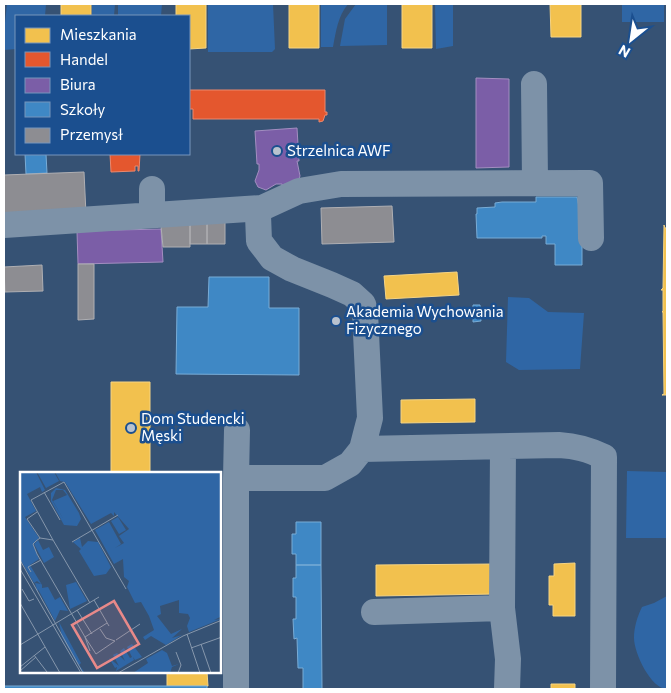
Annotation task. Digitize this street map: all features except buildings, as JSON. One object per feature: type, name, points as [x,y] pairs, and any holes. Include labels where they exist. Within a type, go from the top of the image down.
[{"type":"street","points":[[534,84],[535,182]]},
{"type":"street","points":[[4,225],[262,208],[299,191],[341,184],[590,183],[591,238]]},
{"type":"street","points":[[152,188],[152,215]]},
{"type":"street","points":[[236,478],[325,478],[350,464],[362,449],[370,418],[365,312],[363,304],[352,294],[292,269],[272,258],[259,241],[258,215],[262,208]]},
{"type":"street","points":[[236,689],[237,430]]},
{"type":"street","points":[[362,449],[577,446],[604,457],[603,689]]},
{"type":"street","points":[[503,447],[502,608],[508,659],[507,689]]},
{"type":"street","points":[[374,612],[502,608]]},
{"type":"shaded area","points":[[7,4],[46,4],[45,15],[15,15],[15,49],[4,50]]},
{"type":"shaded area","points":[[92,4],[115,4],[114,15],[92,15]]},
{"type":"shaded area","points":[[118,4],[162,4],[161,15],[118,15]]},
{"type":"shaded area","points":[[208,4],[273,4],[275,49],[272,52],[208,52]]},
{"type":"shaded area","points":[[321,4],[348,4],[336,30],[333,47],[321,47]]},
{"type":"shaded area","points":[[356,4],[387,4],[387,45],[340,46],[345,19]]},
{"type":"shaded area","points":[[435,4],[453,4],[453,46],[436,49]]},
{"type":"shaded area","points":[[622,4],[664,4],[664,22],[622,22]]},
{"type":"shaded area","points":[[508,297],[529,298],[548,312],[584,313],[580,369],[519,370],[506,362]]},
{"type":"shaded area","points":[[627,471],[667,472],[667,538],[626,538]]},
{"type":"shaded area","points":[[667,596],[667,689],[655,683],[644,669],[634,638],[636,622],[642,607]]},
{"type":"place","name":"Strzelnica AWF","points":[[277,151]]},
{"type":"place","name":"Akademia Wychowania Fizycznego","points":[[336,321]]},
{"type":"place","name":"Dom Studencki Męski","points":[[131,428]]}]
